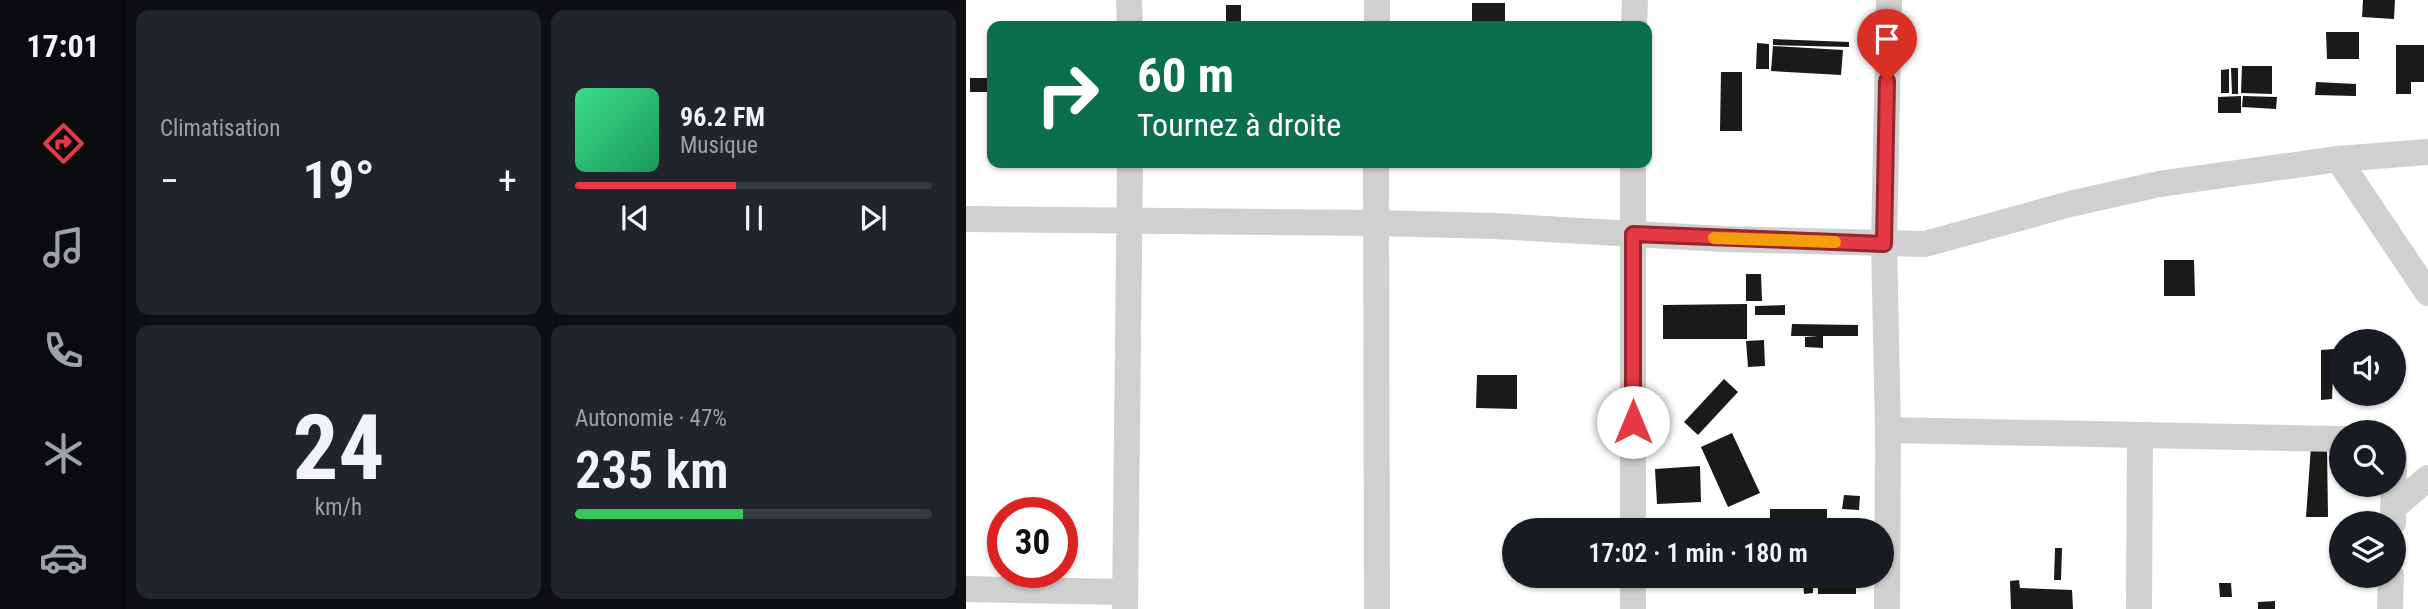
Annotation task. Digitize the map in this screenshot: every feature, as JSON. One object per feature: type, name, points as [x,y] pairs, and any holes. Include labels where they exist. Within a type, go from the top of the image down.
[{"type":"street","points":[[1129,0],[1130,21]]},
{"type":"street","points":[[1377,0],[1377,21]]},
{"type":"street","points":[[1634,0],[1634,21]]},
{"type":"street","points":[[1888,609],[1884,244],[1889,0]]},
{"type":"street","points":[[966,219],[1376,223],[1924,244],[2070,204],[2160,184],[2338,159],[2428,152]]},
{"type":"street","points":[[2338,159],[2428,293]]},
{"type":"street","points":[[966,589],[1125,600],[1130,168]]},
{"type":"street","points":[[1376,168],[1377,609]]},
{"type":"street","points":[[1633,168],[1633,518]]},
{"type":"street","points":[[1888,430],[2329,439]]},
{"type":"street","points":[[2139,609],[2140,435]]},
{"type":"street","points":[[2397,511],[2428,478]]},
{"type":"street","points":[[1633,588],[1633,609]]},
{"type":"street","points":[[2390,609],[2391,588]]},
{"type":"building","points":[[2363,0],[2395,0],[2394,19],[2362,17]]},
{"type":"building","points":[[1472,3],[1505,3],[1505,21],[1472,21]]},
{"type":"building","points":[[1226,5],[1241,5],[1241,21],[1226,21]]},
{"type":"building","points":[[2326,32],[2359,32],[2359,59],[2327,59]]},
{"type":"building","points":[[1773,39],[1849,42],[1849,47],[1773,45]]},
{"type":"building","points":[[1757,43],[1769,44],[1769,69],[1756,69]]},
{"type":"building","points":[[2396,45],[2424,45],[2424,82],[2411,82],[2411,94],[2396,94]]},
{"type":"building","points":[[1773,46],[1843,50],[1841,75],[1771,71]]},
{"type":"building","points":[[2242,66],[2272,66],[2272,94],[2241,93]]},
{"type":"building","points":[[2231,68],[2238,68],[2238,94],[2232,94]]},
{"type":"building","points":[[2229,69],[2229,93],[2221,93],[2221,70]]},
{"type":"building","points":[[1721,72],[1742,72],[1742,131],[1720,131]]},
{"type":"building","points":[[970,78],[987,78],[987,92],[970,92]]},
{"type":"building","points":[[2316,82],[2356,84],[2356,96],[2315,95]]},
{"type":"building","points":[[2241,96],[2241,113],[2218,113],[2218,97]]},
{"type":"building","points":[[2243,96],[2277,97],[2276,109],[2242,107]]},
{"type":"building","points":[[2164,260],[2194,260],[2195,296],[2164,296]]},
{"type":"building","points":[[1746,274],[1761,274],[1762,301],[1746,301]]},
{"type":"building","points":[[1747,304],[1747,339],[1663,339],[1663,305]]},
{"type":"building","points":[[1785,305],[1785,315],[1755,315],[1755,306]]},
{"type":"building","points":[[1792,324],[1858,325],[1858,336],[1823,336],[1823,348],[1805,347],[1805,337],[1818,336],[1791,336]]},
{"type":"building","points":[[1764,340],[1765,366],[1748,367],[1746,341]]},
{"type":"building","points":[[2329,349],[2329,399],[2321,400],[2321,350]]},
{"type":"building","points":[[1477,375],[1517,375],[1517,409],[1476,408]]},
{"type":"building","points":[[1724,379],[1738,392],[1698,435],[1684,422]]},
{"type":"building","points":[[1732,433],[1760,493],[1728,507],[1701,447]]},
{"type":"building","points":[[2311,446],[2327,448],[2328,517],[2306,517]]},
{"type":"building","points":[[1700,466],[1701,502],[1657,504],[1655,469]]},
{"type":"building","points":[[1844,495],[1860,496],[1859,510],[1842,509]]},
{"type":"building","points":[[1770,509],[1827,509],[1827,518],[1770,518]]},
{"type":"building","points":[[2055,548],[2062,548],[2061,580],[2054,580]]},
{"type":"building","points":[[2019,580],[2020,588],[2072,590],[2073,609],[2011,609],[2010,581]]},
{"type":"building","points":[[2219,583],[2231,583],[2232,597],[2220,597]]},
{"type":"building","points":[[1804,588],[1813,588],[1813,593],[1804,594]]},
{"type":"building","points":[[1818,588],[1856,588],[1856,594],[1818,594]]},
{"type":"building","points":[[2275,601],[2275,609],[2258,609],[2258,602]]},
{"type":"slow traffic","points":[[1714,238],[1835,242]]},
{"type":"route","points":[[1633,422],[1633,234],[1884,244],[1887,81]]}]
